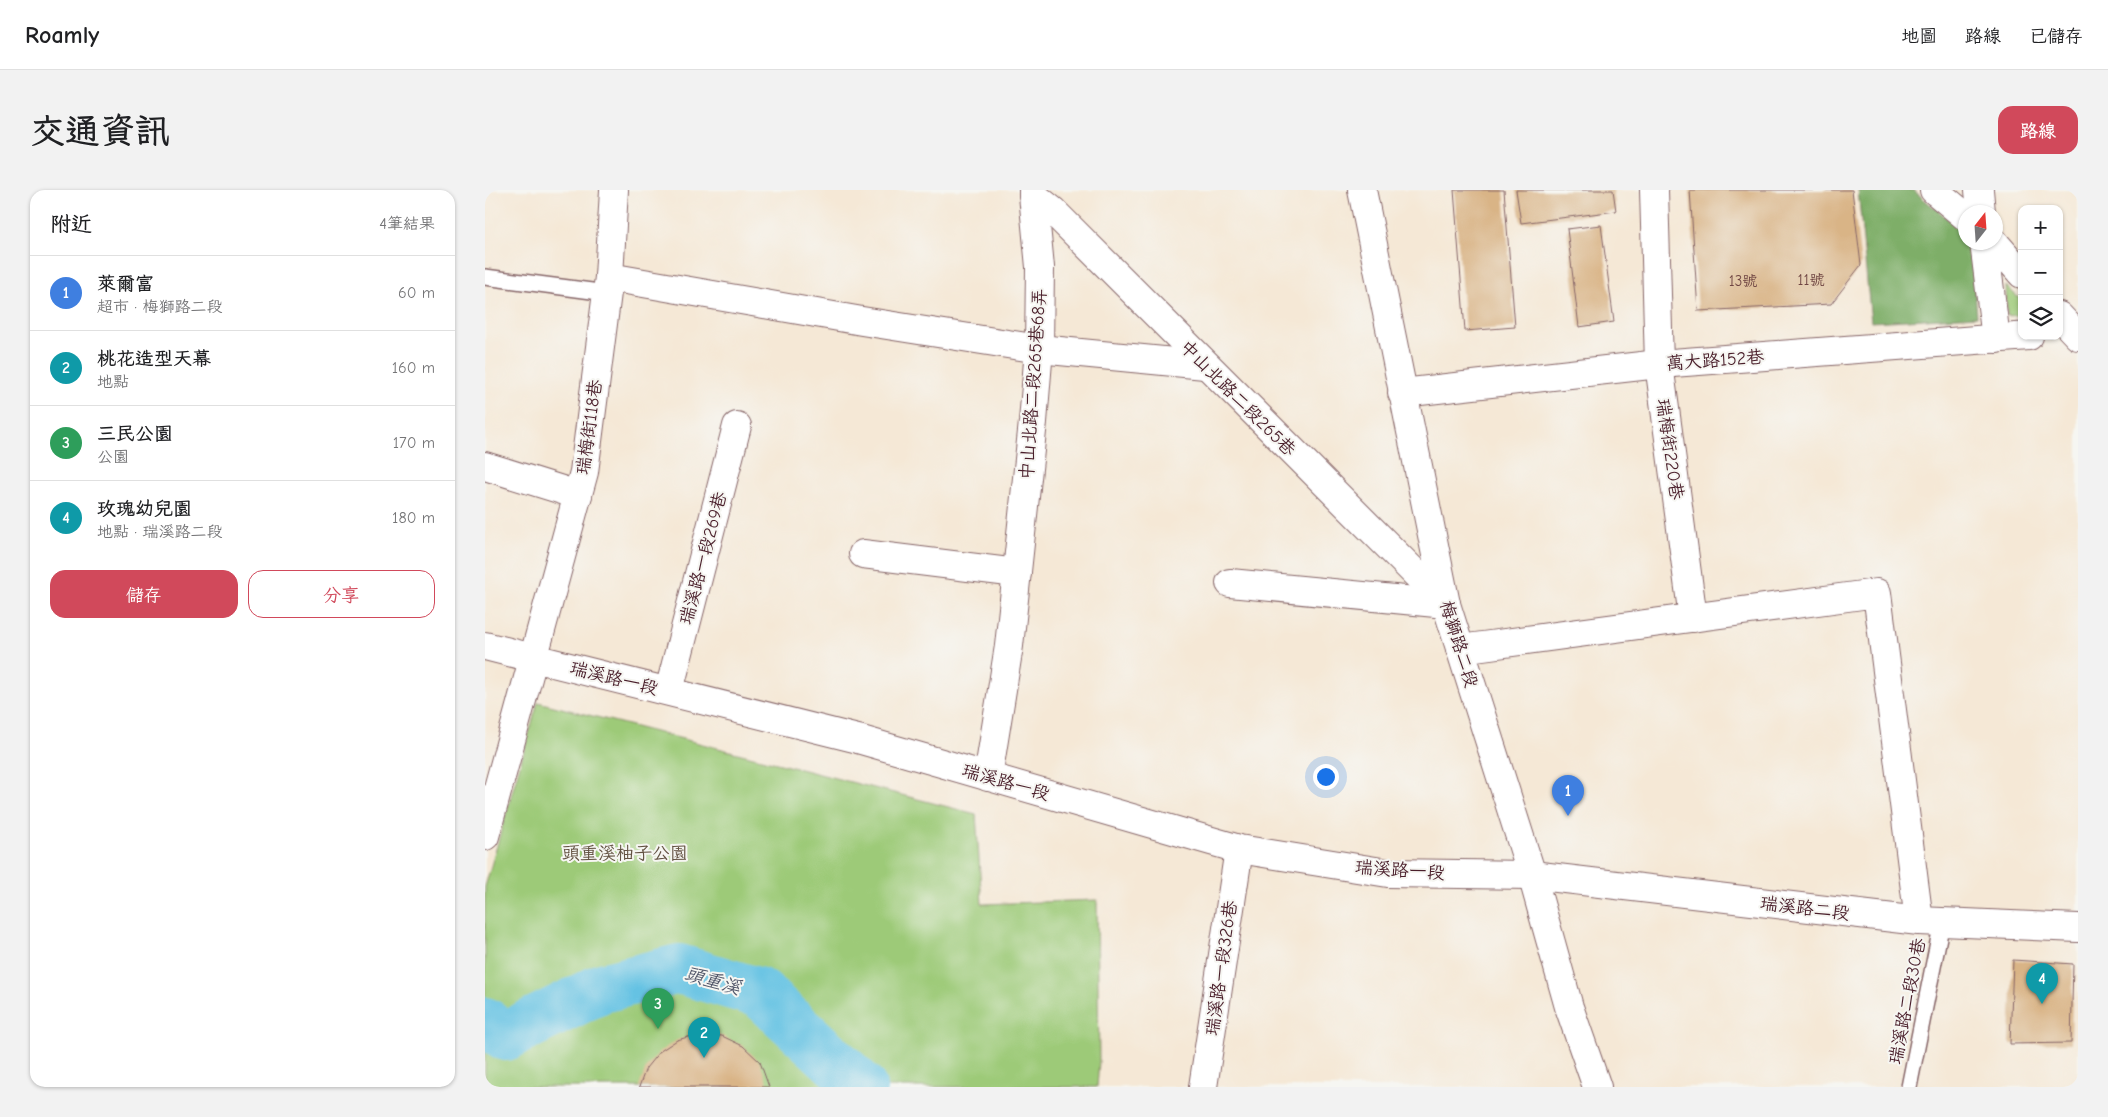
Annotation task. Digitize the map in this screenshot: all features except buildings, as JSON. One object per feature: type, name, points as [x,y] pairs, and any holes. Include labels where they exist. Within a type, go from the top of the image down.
[{"type":"street","name":"瑞梅街118巷","points":[[485,836],[535,658],[584,472],[608,285],[614,190]]},
{"type":"street","name":"梅獅路二段","points":[[1362,190],[1446,604],[1532,875],[1569,1007],[1597,1087]]},
{"type":"street","name":"瑞梅街220巷","points":[[1654,190],[1659,364],[1693,618]]},
{"type":"street","points":[[1933,190],[1958,210]]},
{"type":"street","points":[[1979,190],[1980,205]]},
{"type":"street","name":"中山北路二段265巷68弄","points":[[988,777],[1009,646],[1039,349],[1040,266],[1033,192]]},
{"type":"street","name":"中山北路二段265巷","points":[[1033,192],[1446,604]]},
{"type":"street","points":[[1984,250],[1995,339]]},
{"type":"street","points":[[2001,250],[2018,269]]},
{"type":"street","points":[[608,285],[862,321],[1039,349],[1205,365]]},
{"type":"street","name":"萬大路152巷","points":[[1402,393],[1659,364],[2018,337]]},
{"type":"street","name":"瑞溪路一段269巷","points":[[669,691],[737,426]]},
{"type":"street","points":[[485,466],[578,494]]},
{"type":"street","points":[[863,554],[1017,573]]},
{"type":"street","points":[[1230,583],[1446,604]]},
{"type":"street","points":[[1460,649],[1877,593],[1931,922]]},
{"type":"street","name":"瑞溪路一段","points":[[485,646],[859,739],[1239,849],[1388,873],[1532,875]]},
{"type":"street","name":"瑞溪路一段326巷","points":[[1203,1087],[1239,849]]},
{"type":"street","name":"瑞溪路二段","points":[[1532,875],[1931,922],[2078,928]]},
{"type":"lane","points":[[485,277],[608,285]]},
{"type":"lane","name":"瑞溪路二段30巷","points":[[1909,1087],[1931,922]]},
{"type":"green space","points":[[1858,190],[1913,190],[1958,227],[1958,250],[1972,250],[1977,316],[1871,322]]},
{"type":"green space","points":[[2006,286],[2018,297],[2018,315],[2007,316]]},
{"type":"green space","name":"頭重溪柚子公園","points":[[538,702],[976,814],[982,904],[1097,900],[1099,1061],[1097,1087],[485,1087],[485,887]]},
{"type":"waterway","name":"頭重溪","points":[[485,1022],[506,1036],[602,988],[679,969],[760,993],[862,1087]]},
{"type":"place","name":"萊爾富","points":[[1568,816]]},
{"type":"place","name":"玫瑰幼兒園","points":[[2042,1004]]},
{"type":"place","name":"三民公園","points":[[658,1029]]},
{"type":"place","name":"桃花造型天幕","points":[[704,1058]]}]
